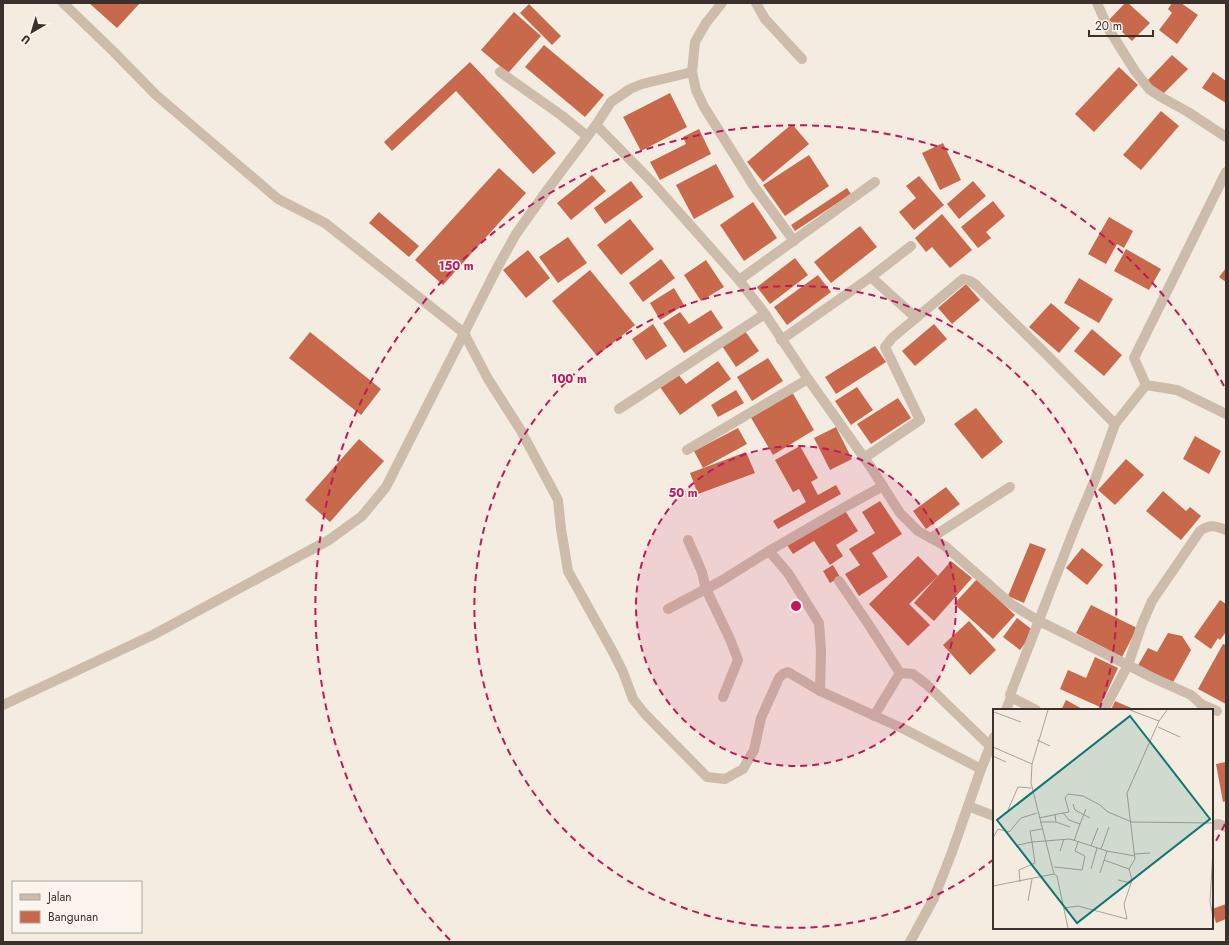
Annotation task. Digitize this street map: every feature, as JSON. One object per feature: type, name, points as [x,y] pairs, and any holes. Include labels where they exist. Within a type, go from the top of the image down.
[{"type":"street","points":[[63,3],[156,95],[278,199],[325,222],[464,333],[488,379],[520,429],[558,500],[568,571],[613,652],[623,672],[633,699],[645,714],[707,777],[725,779],[743,769],[754,750],[760,718],[779,678],[788,672],[820,691],[906,730],[981,769]]},
{"type":"street","points":[[722,3],[706,23],[695,42],[694,81],[704,107],[753,185],[794,240]]},
{"type":"street","points":[[756,3],[765,19],[802,59]]},
{"type":"street","points":[[1097,3],[1108,28],[1135,71],[1149,89],[1188,112],[1226,138]]},
{"type":"street","points":[[500,72],[587,136]]},
{"type":"street","points":[[3,705],[153,635],[329,540],[362,516],[386,487],[496,270],[516,234],[611,102],[630,88],[642,84],[694,81]]},
{"type":"street","points":[[596,124],[652,182],[739,280],[765,314],[808,380],[864,458],[900,513],[918,531],[945,546],[1011,604],[1039,621],[1169,686],[1191,695],[1201,704],[1212,709]]},
{"type":"street","points":[[1146,385],[1134,358],[1226,172]]},
{"type":"street","points":[[739,280],[875,182]]},
{"type":"street","points":[[781,340],[871,277],[911,246]]},
{"type":"street","points":[[871,277],[916,318]]},
{"type":"street","points":[[864,458],[920,420],[885,347],[892,338],[963,279],[976,285],[1031,338],[1115,424]]},
{"type":"street","points":[[619,409],[765,314]]},
{"type":"street","points":[[687,450],[808,380]]},
{"type":"street","points":[[1146,385],[1177,390],[1226,414]]},
{"type":"street","points":[[1006,709],[1011,697],[1010,695],[1096,477],[1115,424],[1146,385]]},
{"type":"street","points":[[668,609],[721,581],[769,551],[883,486]]},
{"type":"street","points":[[931,538],[1010,487]]},
{"type":"street","points":[[1105,709],[1128,665],[1142,624],[1152,601],[1200,531],[1208,526],[1226,530]]},
{"type":"street","points":[[688,540],[702,572],[706,589],[730,639],[738,660],[723,697]]},
{"type":"street","points":[[769,551],[788,573],[819,623],[821,651],[820,691]]},
{"type":"street","points":[[839,581],[868,622],[900,673]]},
{"type":"street","points":[[874,716],[900,673]]},
{"type":"street","points":[[900,673],[913,674],[992,741],[934,898],[910,942]]},
{"type":"street","points":[[1011,697],[1034,709]]},
{"type":"street","points":[[1213,709],[1217,711]]},
{"type":"street","points":[[968,806],[993,816]]},
{"type":"street","points":[[1213,826],[1218,824],[1226,827]]},
{"type":"building","points":[[89,3],[140,3],[117,28]]},
{"type":"building","points":[[1125,3],[1128,3],[1150,23],[1132,41],[1109,20]]},
{"type":"building","points":[[1172,3],[1181,3],[1198,15],[1177,44],[1159,30],[1172,13],[1168,9]]},
{"type":"building","points":[[529,4],[561,36],[552,45],[520,13]]},
{"type":"building","points":[[514,12],[541,36],[508,73],[481,50]]},
{"type":"building","points":[[544,45],[604,95],[585,117],[525,67]]},
{"type":"building","points":[[1172,55],[1188,69],[1162,95],[1147,81]]},
{"type":"building","points":[[470,62],[556,153],[533,174],[456,91],[392,151],[384,142]]},
{"type":"building","points":[[1119,67],[1138,85],[1094,132],[1075,114]]},
{"type":"building","points":[[1213,72],[1226,81],[1226,103],[1202,88]]},
{"type":"building","points":[[670,93],[687,127],[641,151],[623,117]]},
{"type":"building","points":[[1161,111],[1179,126],[1141,170],[1123,155]]},
{"type":"building","points":[[792,124],[809,144],[763,182],[747,162]]},
{"type":"building","points":[[699,129],[711,154],[660,180],[650,162],[686,144],[683,137]]},
{"type":"building","points":[[943,143],[961,180],[940,190],[922,153]]},
{"type":"building","points":[[809,155],[829,186],[785,216],[763,185]]},
{"type":"building","points":[[716,164],[734,197],[694,219],[676,185]]},
{"type":"building","points":[[499,168],[526,193],[443,285],[415,260]]},
{"type":"building","points":[[592,175],[606,191],[571,220],[557,203]]},
{"type":"building","points":[[919,176],[944,205],[914,230],[899,212],[916,198],[906,186]]},
{"type":"building","points":[[631,181],[643,197],[605,224],[594,208]]},
{"type":"building","points":[[973,181],[986,196],[959,219],[947,204]]},
{"type":"building","points":[[847,188],[851,194],[795,231],[791,225]]},
{"type":"building","points":[[993,201],[1005,216],[986,232],[991,238],[978,248],[961,227]]},
{"type":"building","points":[[753,202],[777,238],[744,261],[720,225]]},
{"type":"building","points":[[379,212],[419,246],[409,257],[369,223]]},
{"type":"building","points":[[942,214],[972,250],[950,268],[932,247],[926,252],[915,238]]},
{"type":"building","points":[[1109,217],[1133,231],[1124,248],[1117,244],[1106,264],[1088,254]]},
{"type":"building","points":[[630,219],[654,249],[621,275],[597,245]]},
{"type":"building","points":[[860,226],[877,247],[831,283],[814,262]]},
{"type":"building","points":[[568,237],[587,263],[558,283],[539,257]]},
{"type":"building","points":[[1126,249],[1161,269],[1149,290],[1114,271]]},
{"type":"building","points":[[528,250],[550,278],[526,298],[503,270]]},
{"type":"building","points":[[795,258],[808,275],[770,304],[757,287]]},
{"type":"building","points":[[661,259],[675,278],[643,302],[629,283]]},
{"type":"building","points":[[706,260],[724,287],[701,301],[684,275]]},
{"type":"building","points":[[1226,268],[1226,282],[1219,277]]},
{"type":"building","points":[[590,270],[635,325],[597,356],[552,301]]},
{"type":"building","points":[[818,275],[831,292],[787,325],[774,307]]},
{"type":"building","points":[[1079,278],[1113,299],[1099,323],[1064,303]]},
{"type":"building","points":[[966,284],[980,300],[952,324],[938,308]]},
{"type":"building","points":[[674,288],[684,305],[660,320],[650,303]]},
{"type":"building","points":[[1051,303],[1080,328],[1059,353],[1029,327]]},
{"type":"building","points":[[711,310],[723,328],[684,353],[663,323],[680,312],[689,324]]},
{"type":"building","points":[[653,324],[667,346],[646,360],[632,339]]},
{"type":"building","points":[[934,324],[947,339],[915,366],[902,351]]},
{"type":"building","points":[[1092,329],[1122,355],[1104,376],[1074,351]]},
{"type":"building","points":[[745,331],[759,351],[736,367],[722,346]]},
{"type":"building","points":[[310,332],[381,389],[361,415],[289,358]]},
{"type":"building","points":[[875,346],[886,362],[836,394],[825,377]]},
{"type":"building","points":[[768,358],[783,381],[752,401],[737,377]]},
{"type":"building","points":[[718,361],[731,379],[680,415],[660,387],[678,374],[686,384]]},
{"type":"building","points":[[857,387],[873,410],[851,425],[835,401]]},
{"type":"building","points":[[736,390],[744,403],[718,417],[711,405]]},
{"type":"building","points":[[792,392],[814,430],[773,455],[750,416]]},
{"type":"building","points":[[898,398],[911,418],[871,444],[857,424]]},
{"type":"building","points":[[976,408],[1003,442],[982,459],[954,424]]},
{"type":"building","points":[[836,427],[852,459],[830,470],[814,438]]},
{"type":"building","points":[[738,428],[747,444],[703,468],[694,451]]},
{"type":"building","points":[[1195,436],[1221,451],[1209,474],[1183,459]]},
{"type":"building","points":[[359,439],[384,461],[330,522],[305,500]]},
{"type":"building","points":[[800,446],[818,478],[811,482],[818,495],[836,485],[841,494],[778,529],[773,521],[806,502],[799,489],[793,492],[775,460]]},
{"type":"building","points":[[746,452],[755,473],[698,494],[690,473]]},
{"type":"building","points":[[1126,459],[1144,475],[1115,505],[1098,490]]},
{"type":"building","points":[[946,487],[960,504],[926,529],[913,511]]},
{"type":"building","points":[[1163,491],[1186,511],[1190,507],[1201,516],[1181,540],[1146,511]]},
{"type":"building","points":[[880,501],[902,534],[872,553],[888,577],[859,596],[845,574],[860,565],[849,549],[875,533],[862,512]]},
{"type":"building","points":[[844,509],[858,531],[836,545],[843,556],[830,565],[814,541],[793,554],[787,545]]},
{"type":"building","points":[[1030,543],[1046,549],[1024,603],[1008,596]]},
{"type":"building","points":[[1082,548],[1103,565],[1087,585],[1066,568]]},
{"type":"building","points":[[918,556],[938,576],[909,604],[930,625],[908,646],[869,604]]},
{"type":"building","points":[[951,561],[972,578],[934,621],[914,603]]},
{"type":"building","points":[[833,565],[840,577],[830,583],[823,571]]},
{"type":"building","points":[[977,579],[1015,615],[993,639],[954,604]]},
{"type":"building","points":[[1220,600],[1226,604],[1226,632],[1220,640],[1218,638],[1211,649],[1194,637]]},
{"type":"building","points":[[1091,605],[1137,628],[1122,657],[1076,633]]},
{"type":"building","points":[[1017,618],[1034,631],[1020,650],[1003,637]]},
{"type":"building","points":[[969,621],[996,650],[970,675],[943,645]]},
{"type":"building","points":[[1168,633],[1182,636],[1191,650],[1171,686],[1137,667],[1148,648],[1157,652]]},
{"type":"building","points":[[1223,644],[1226,645],[1226,704],[1198,689]]},
{"type":"building","points":[[1095,657],[1118,668],[1100,707],[1060,689],[1068,670],[1086,678]]},
{"type":"building","points":[[1066,700],[1082,709],[1062,709]]},
{"type":"building","points":[[1115,701],[1134,709],[1111,709]]},
{"type":"building","points":[[1226,762],[1226,801],[1223,802],[1216,764]]},
{"type":"building","points":[[1226,904],[1226,919],[1216,923],[1213,909]]}]
